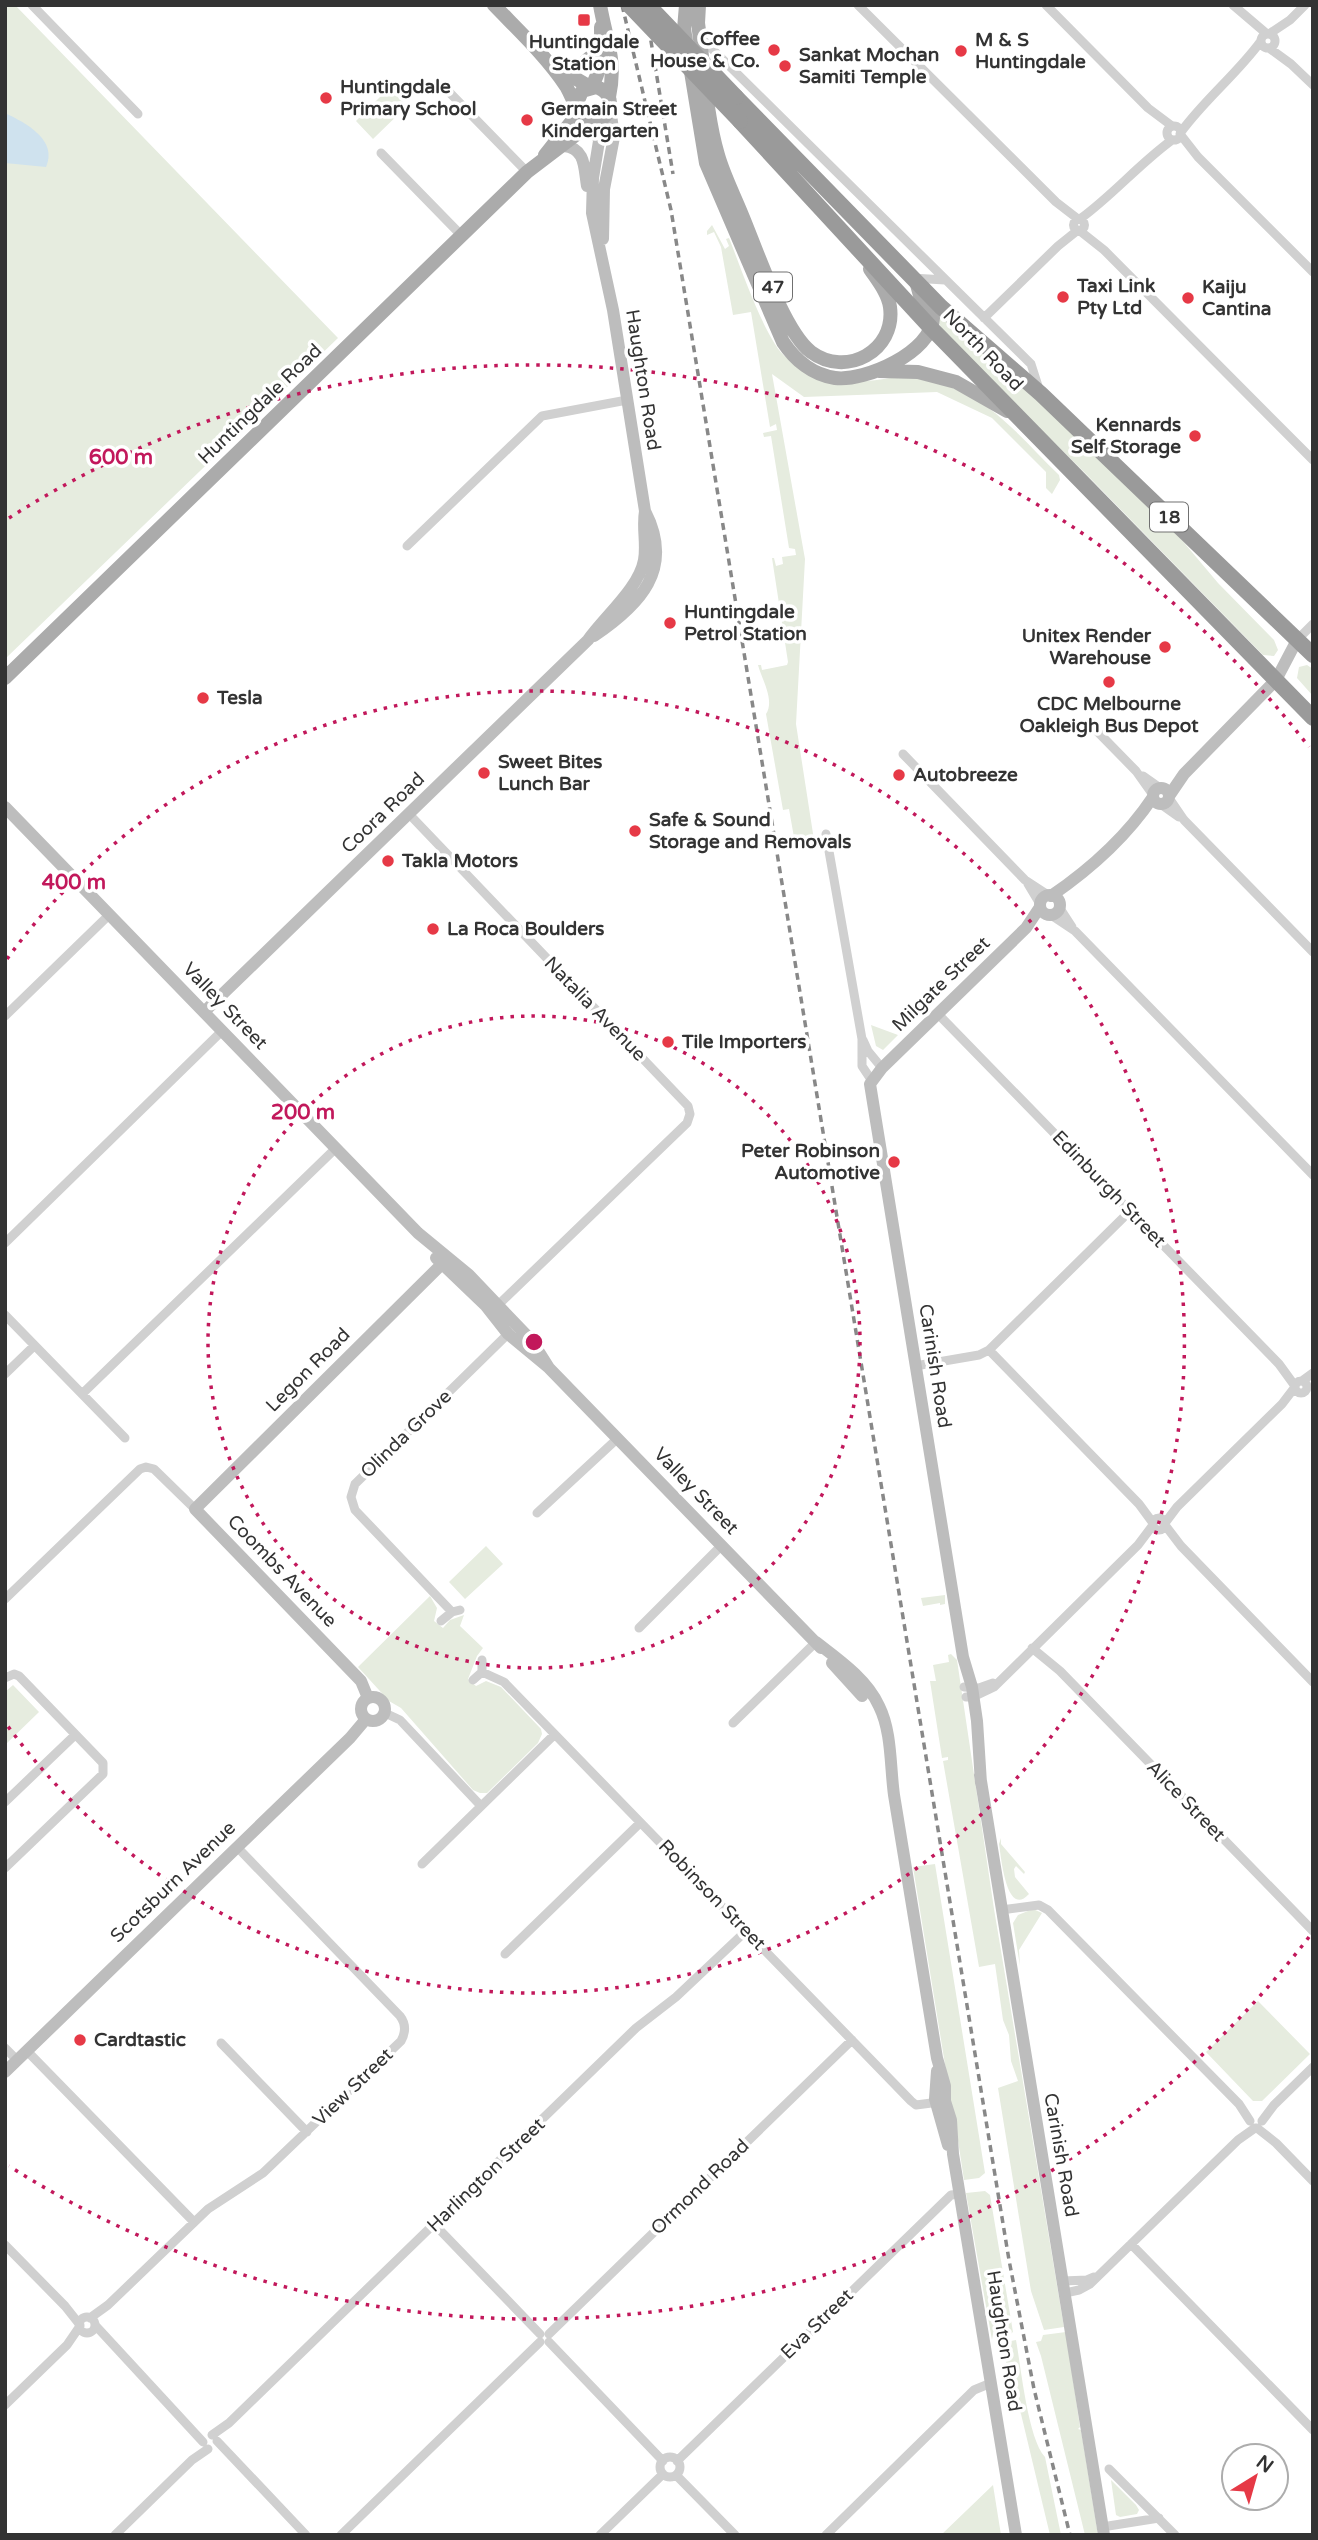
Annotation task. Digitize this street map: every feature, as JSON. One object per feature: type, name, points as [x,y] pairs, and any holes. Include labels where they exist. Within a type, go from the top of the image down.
[{"type":"highway","name":"North Road","points":[[629,5],[932,329],[1313,718]]},
{"type":"highway","name":"North Road","points":[[648,5],[914,280],[1041,394],[1313,655]]},
{"type":"main road","points":[[494,5],[552,65],[588,120],[604,117],[610,102],[601,88],[591,87],[552,65]]},
{"type":"main road","name":"47","points":[[686,5],[684,29],[706,163],[783,342],[800,362],[824,375],[850,377],[877,370],[914,350],[928,338],[932,329]]},
{"type":"main road","name":"47","points":[[699,5],[699,36],[714,139],[723,170],[789,325],[809,351],[829,362],[847,363],[867,356],[882,342],[890,327],[888,299],[857,247]]},
{"type":"main road","name":"Haughton Road","points":[[591,87],[597,76],[601,48],[600,7]]},
{"type":"main road","name":"Haughton Road","points":[[600,7],[613,62],[610,102]]},
{"type":"main road","points":[[552,65],[580,66],[601,48]]},
{"type":"main road","points":[[578,107],[582,91],[591,87]]},
{"type":"main road","name":"Huntingdale Road","points":[[542,159],[578,107]]},
{"type":"main road","name":"Huntingdale Road","points":[[5,678],[527,172],[594,121]]},
{"type":"main road","points":[[914,280],[922,303],[933,318],[932,329]]},
{"type":"main road","points":[[877,370],[918,372],[956,382],[1026,423]]},
{"type":"street","points":[[32,5],[138,114]]},
{"type":"street","points":[[858,5],[1313,460]]},
{"type":"street","points":[[1045,5],[1313,272]]},
{"type":"street","points":[[1233,5],[1313,85]]},
{"type":"street","points":[[984,318],[1305,5]]},
{"type":"street","name":"North Road","points":[[699,36],[1031,364],[1041,394]]},
{"type":"street","points":[[450,93],[527,172]]},
{"type":"street","name":"Haughton Road","points":[[603,254],[604,189],[614,136],[610,102]]},
{"type":"street","name":"Haughton Road","points":[[594,121],[600,141],[591,207],[603,254],[645,511],[644,581]]},
{"type":"street","points":[[564,146],[575,148],[583,158],[591,207]]},
{"type":"street","points":[[382,153],[462,236]]},
{"type":"street","name":"North Road","points":[[914,280],[945,280]]},
{"type":"street","points":[[407,546],[542,416],[627,400]]},
{"type":"street","name":"Coora Road","points":[[204,1012],[588,639],[644,581]]},
{"type":"street","points":[[1297,639],[1313,624]]},
{"type":"street","name":"Milgate Street","points":[[883,1068],[1161,797],[1276,680],[1297,639]]},
{"type":"street","points":[[1089,723],[1313,952]]},
{"type":"street","points":[[903,754],[1313,1175]]},
{"type":"street","name":"Valley Street","points":[[5,807],[418,1233],[428,1249],[445,1261],[470,1290],[494,1309],[873,1702]]},
{"type":"street","name":"Natalia Avenue","points":[[409,814],[688,1106],[690,1114],[687,1123],[494,1309]]},
{"type":"street","name":"Carinish Road","points":[[826,834],[862,1039],[862,1066],[872,1081],[871,1098],[969,1692],[1000,1910],[1103,2531]]},
{"type":"street","points":[[5,1016],[109,915]]},
{"type":"street","name":"Edinburgh Street","points":[[938,1014],[1303,1387],[1313,1401]]},
{"type":"street","points":[[5,1243],[222,1031]]},
{"type":"street","name":"Carinish Road","points":[[862,1039],[868,1051],[883,1068]]},
{"type":"street","points":[[872,1081],[883,1068]]},
{"type":"street","points":[[82,1394],[336,1148]]},
{"type":"street","points":[[915,1366],[979,1355],[989,1350],[1130,1211]]},
{"type":"street","name":"Legon Road","points":[[195,1509],[445,1261]]},
{"type":"street","points":[[5,1315],[125,1438]]},
{"type":"street","name":"Olinda Grove","points":[[441,1621],[456,1611],[355,1510],[351,1497],[355,1484],[512,1330]]},
{"type":"street","points":[[5,1374],[34,1346]]},
{"type":"street","points":[[989,1350],[1313,1682]]},
{"type":"street","points":[[969,1692],[998,1681],[1282,1404],[1303,1387],[1313,1373]]},
{"type":"street","points":[[537,1513],[618,1438]]},
{"type":"street","name":"Coombs Avenue","points":[[5,1599],[135,1473],[140,1469],[150,1468],[162,1476],[195,1509],[361,1681],[368,1698]]},
{"type":"street","points":[[639,1628],[722,1545]]},
{"type":"street","points":[[733,1723],[816,1642]]},
{"type":"street","name":"Alice Street","points":[[1035,1645],[1313,1931]]},
{"type":"street","points":[[473,1680],[482,1672],[482,1660]]},
{"type":"street","name":"Robinson Street","points":[[482,1672],[504,1682],[914,2104],[940,2102]]},
{"type":"street","points":[[5,1678],[14,1674],[19,1676],[103,1763],[103,1774],[5,1868]]},
{"type":"street","points":[[368,1698],[380,1699],[385,1704],[386,1713],[378,1721],[366,1720],[361,1708],[368,1698]]},
{"type":"street","name":"Haughton Road","points":[[873,1702],[893,1787],[937,2058],[940,2102],[947,2142],[953,2154],[1016,2535]]},
{"type":"street","points":[[386,1713],[400,1720],[481,1806]]},
{"type":"street","name":"Scotsburn Avenue","points":[[5,2072],[366,1720]]},
{"type":"street","points":[[5,1802],[75,1735]]},
{"type":"street","points":[[422,1864],[554,1735]]},
{"type":"street","points":[[505,1954],[640,1823]]},
{"type":"street","name":"View Street","points":[[5,2405],[194,2222],[214,2205],[258,2178],[401,2040],[405,2025],[400,2016],[237,1847]]},
{"type":"street","points":[[1000,1910],[1039,1905],[1048,1910],[1313,2181]]},
{"type":"street","name":"Harlington Street","points":[[114,2535],[636,2028],[676,1997],[746,1931]]},
{"type":"street","name":"Ormond Road","points":[[341,2535],[852,2040]]},
{"type":"street","points":[[221,2043],[307,2132]]},
{"type":"street","points":[[5,2048],[22,2055],[194,2222]]},
{"type":"street","points":[[1064,2287],[1099,2275],[1313,2067]]},
{"type":"street","name":"Eva Street","points":[[677,2461],[951,2195],[960,2194]]},
{"type":"street","points":[[435,2225],[663,2460]]},
{"type":"street","points":[[1132,2244],[1313,2430]]},
{"type":"street","points":[[5,2245],[65,2306],[110,2344],[188,2424],[232,2459],[306,2535]]},
{"type":"street","points":[[826,2535],[974,2390],[991,2383]]},
{"type":"street","points":[[670,2458],[677,2461],[677,2474],[669,2477],[663,2474],[660,2465],[663,2460],[670,2458]]},
{"type":"street","points":[[1109,2469],[1175,2535]]},
{"type":"street","points":[[600,2535],[663,2474]]},
{"type":"street","points":[[677,2474],[735,2535]]},
{"type":"street","points":[[1103,2531],[1159,2518]]},
{"type":"shaded area","points":[[5,5],[15,5],[338,338],[5,659]]},
{"type":"shaded area","points":[[389,88],[407,106],[373,139],[356,121]]},
{"type":"shaded area","points":[[712,225],[725,249],[729,246],[726,239],[729,238],[762,321],[779,350],[787,358],[864,381],[917,377],[961,391],[979,401],[1012,428],[1059,475],[1060,480],[1052,494],[1046,488],[1046,472],[992,418],[937,392],[804,397],[772,374],[805,559],[796,724],[814,840],[797,843],[789,809],[783,810],[766,714],[768,696],[758,665],[761,665],[762,670],[787,665],[772,558],[776,566],[783,564],[782,557],[796,555],[795,549],[789,548],[771,436],[764,437],[763,433],[777,430],[776,424],[770,427],[751,312],[733,315],[721,247],[714,232],[707,235]]},
{"type":"shaded area","points":[[929,304],[1032,394],[1170,526],[1218,583],[1274,640],[1278,650],[1274,656],[1263,655],[945,335]]},
{"type":"shaded area","points":[[1307,665],[1313,669],[1313,696],[1297,678],[1299,667]]},
{"type":"shaded area","points":[[871,1025],[898,1035],[883,1050],[876,1046]]},
{"type":"shaded area","points":[[486,1546],[503,1564],[465,1599],[449,1582]]},
{"type":"shaded area","points":[[945,1595],[945,1604],[923,1606],[921,1598]]},
{"type":"shaded area","points":[[430,1596],[437,1608],[434,1621],[443,1628],[450,1620],[464,1615],[460,1626],[483,1648],[468,1679],[476,1686],[486,1681],[501,1687],[541,1729],[538,1743],[487,1793],[473,1790],[401,1708],[389,1701],[358,1667]]},
{"type":"shaded area","points":[[951,1654],[957,1660],[994,1909],[1064,2327],[1044,2330],[1031,2291],[998,2088],[1018,2081],[1011,2061],[1009,2035],[1003,2020],[995,1964],[979,1967],[943,1761],[948,1760],[948,1757],[942,1758],[930,1681],[936,1681],[933,1665],[949,1662],[948,1655]]},
{"type":"shaded area","points":[[13,1685],[39,1712],[5,1745],[5,1692]]},
{"type":"shaded area","points":[[1001,1838],[1001,1844],[1025,1872],[1024,1874],[1016,1866],[1014,1869],[1015,1877],[1029,1894],[1021,1899],[1015,1898],[1006,1882],[999,1844]]},
{"type":"shaded area","points":[[935,1864],[985,2173],[979,2178],[964,2180],[913,1867]]},
{"type":"shaded area","points":[[1033,1909],[1042,1913],[1019,1950],[1020,1966],[1013,1923],[1018,1915]]},
{"type":"shaded area","points":[[1258,2001],[1310,2054],[1262,2101],[1253,2101],[1206,2052]]},
{"type":"shaded area","points":[[985,2191],[990,2195],[1013,2332],[1009,2335],[999,2326],[994,2328],[992,2340],[966,2193]]},
{"type":"shaded area","points":[[1066,2332],[1080,2427],[1078,2429],[1081,2430],[1098,2535],[1085,2535],[1036,2342],[1041,2341],[1043,2335]]},
{"type":"shaded area","points":[[1016,2340],[1030,2419],[1039,2448],[1045,2457],[1061,2535],[1050,2535],[1021,2414],[1007,2385],[1006,2355],[1011,2341]]},
{"type":"shaded area","points":[[1111,2480],[1136,2505],[1139,2510],[1137,2514],[1120,2517],[1116,2515]]},
{"type":"shaded area","points":[[993,2485],[1001,2535],[941,2535]]},
{"type":"water","points":[[5,113],[30,127],[44,141],[49,157],[46,167],[5,163]]},
{"type":"railway","points":[[622,5],[671,210],[1009,2260],[1034,2389],[1070,2535]]},
{"type":"railway","points":[[645,5],[673,174]]},
{"type":"place","name":"Huntingdale Station","points":[[584,20]]},
{"type":"place","name":"Coffee House & Co.","points":[[774,50]]},
{"type":"place","name":"M & S Huntingdale","points":[[961,51]]},
{"type":"place","name":"Sankat Mochan Samiti Temple","points":[[785,66]]},
{"type":"place","name":"Huntingdale Primary School","points":[[326,98]]},
{"type":"place","name":"Germain Street Kindergarten","points":[[527,120]]},
{"type":"place","name":"Taxi Link Pty Ltd","points":[[1063,297]]},
{"type":"place","name":"Kaiju Cantina","points":[[1188,298]]},
{"type":"place","name":"Kennards Self Storage","points":[[1195,436]]},
{"type":"place","name":"Huntingdale Petrol Station","points":[[670,623]]},
{"type":"place","name":"Unitex Render Warehouse","points":[[1165,647]]},
{"type":"place","name":"CDC Melbourne Oakleigh Bus Depot","points":[[1109,682]]},
{"type":"place","name":"Tesla","points":[[203,698]]},
{"type":"place","name":"Sweet Bites Lunch Bar","points":[[484,773]]},
{"type":"place","name":"Autobreeze","points":[[899,775]]},
{"type":"place","name":"Safe & Sound Storage and Removals","points":[[635,831]]},
{"type":"place","name":"Takla Motors","points":[[388,861]]},
{"type":"place","name":"La Roca Boulders","points":[[433,929]]},
{"type":"place","name":"Tile Importers","points":[[668,1042]]},
{"type":"place","name":"Peter Robinson Automotive","points":[[894,1162]]},
{"type":"place","name":"Cardtastic","points":[[80,2040]]}]
